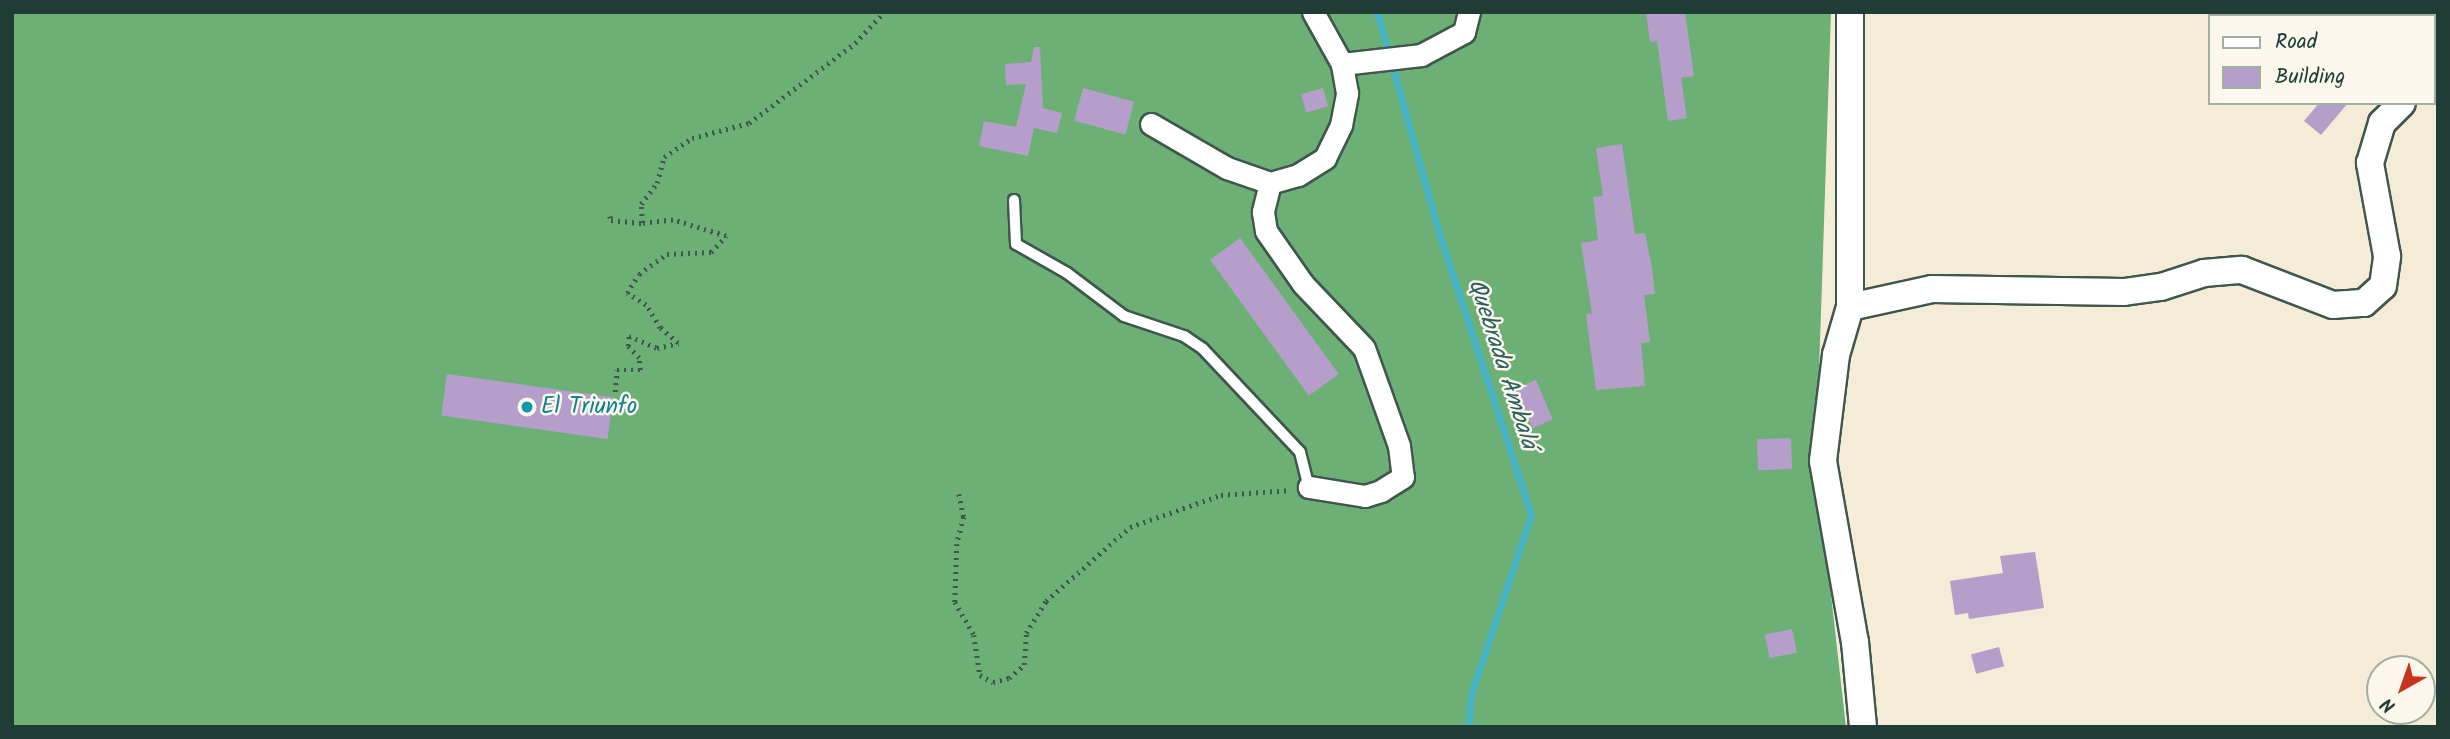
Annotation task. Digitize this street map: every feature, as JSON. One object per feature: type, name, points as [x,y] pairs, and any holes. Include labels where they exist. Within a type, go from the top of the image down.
[{"type":"street","points":[[1151,124],[1227,168],[1270,183],[1298,175],[1325,158],[1341,125],[1347,93],[1342,64],[1313,12]]},
{"type":"street","points":[[1342,64],[1383,63],[1420,55],[1464,32],[1469,12]]},
{"type":"street","points":[[1850,12],[1850,307],[1836,355],[1823,461],[1855,642],[1863,727]]},
{"type":"street","points":[[1850,307],[1932,289],[2124,292],[2161,287],[2204,272],[2242,270],[2333,305],[2364,303],[2383,286],[2387,256],[2370,163],[2382,123],[2400,105]]},
{"type":"street","points":[[1270,183],[1263,212],[1266,231],[1303,284],[1364,348],[1399,446],[1403,477],[1381,491],[1365,496],[1309,487]]},
{"type":"lane","points":[[1014,200],[1016,244],[1068,273],[1124,316],[1184,336],[1203,349],[1300,452],[1309,487]]},
{"type":"path","points":[[642,223],[641,204],[657,183],[664,158],[692,138],[749,123],[856,43],[884,12]]},
{"type":"path","points":[[610,216],[611,220],[642,223],[685,222],[726,236],[711,252],[667,254],[639,274],[627,293],[646,305],[660,328],[678,343],[657,348],[629,336],[628,346],[639,358],[640,370],[617,370],[615,392]]},
{"type":"path","points":[[959,494],[964,517],[957,544],[955,602],[974,635],[980,675],[993,682],[1009,678],[1024,665],[1026,634],[1046,601],[1130,527],[1221,495],[1309,487]]},
{"type":"green space","points":[[12,12],[1831,12],[1816,463],[1846,727],[12,727]]},
{"type":"building","points":[[1646,12],[1685,12],[1694,76],[1681,78],[1687,118],[1668,121],[1657,41],[1650,42]]},
{"type":"building","points":[[1034,47],[1040,47],[1043,108],[1062,113],[1057,133],[1034,128],[1028,156],[979,146],[984,121],[1016,127],[1026,84],[1006,85],[1005,64],[1031,62]]},
{"type":"building","points":[[1083,88],[1134,102],[1125,135],[1074,121]]},
{"type":"building","points":[[1323,88],[1328,106],[1306,113],[1301,94]]},
{"type":"building","points":[[2317,105],[2346,105],[2321,135],[2304,121]]},
{"type":"building","points":[[1622,144],[1635,234],[1645,233],[1652,268],[1655,294],[1644,295],[1650,342],[1641,343],[1645,386],[1596,390],[1586,314],[1592,314],[1581,243],[1598,240],[1593,197],[1603,196],[1596,148]]},
{"type":"building","points":[[1240,238],[1339,374],[1309,396],[1210,260]]},
{"type":"building","name":"El Triunfo","points":[[447,374],[613,397],[608,439],[441,416]]},
{"type":"building","points":[[1536,380],[1553,420],[1533,428],[1516,389]]},
{"type":"building","points":[[1791,438],[1792,469],[1758,470],[1757,439]]},
{"type":"building","points":[[2035,552],[2044,608],[1969,619],[1968,613],[1955,615],[1950,581],[2003,573],[2000,556]]},
{"type":"building","points":[[1792,629],[1797,652],[1770,658],[1765,635]]},
{"type":"building","points":[[1999,647],[2004,666],[1976,674],[1971,655]]},
{"type":"waterway","name":"Quebrada Ambalá","points":[[1377,12],[1441,239],[1531,515],[1471,694],[1468,727]]},
{"type":"place","name":"El Triunfo","points":[[527,407]]}]
